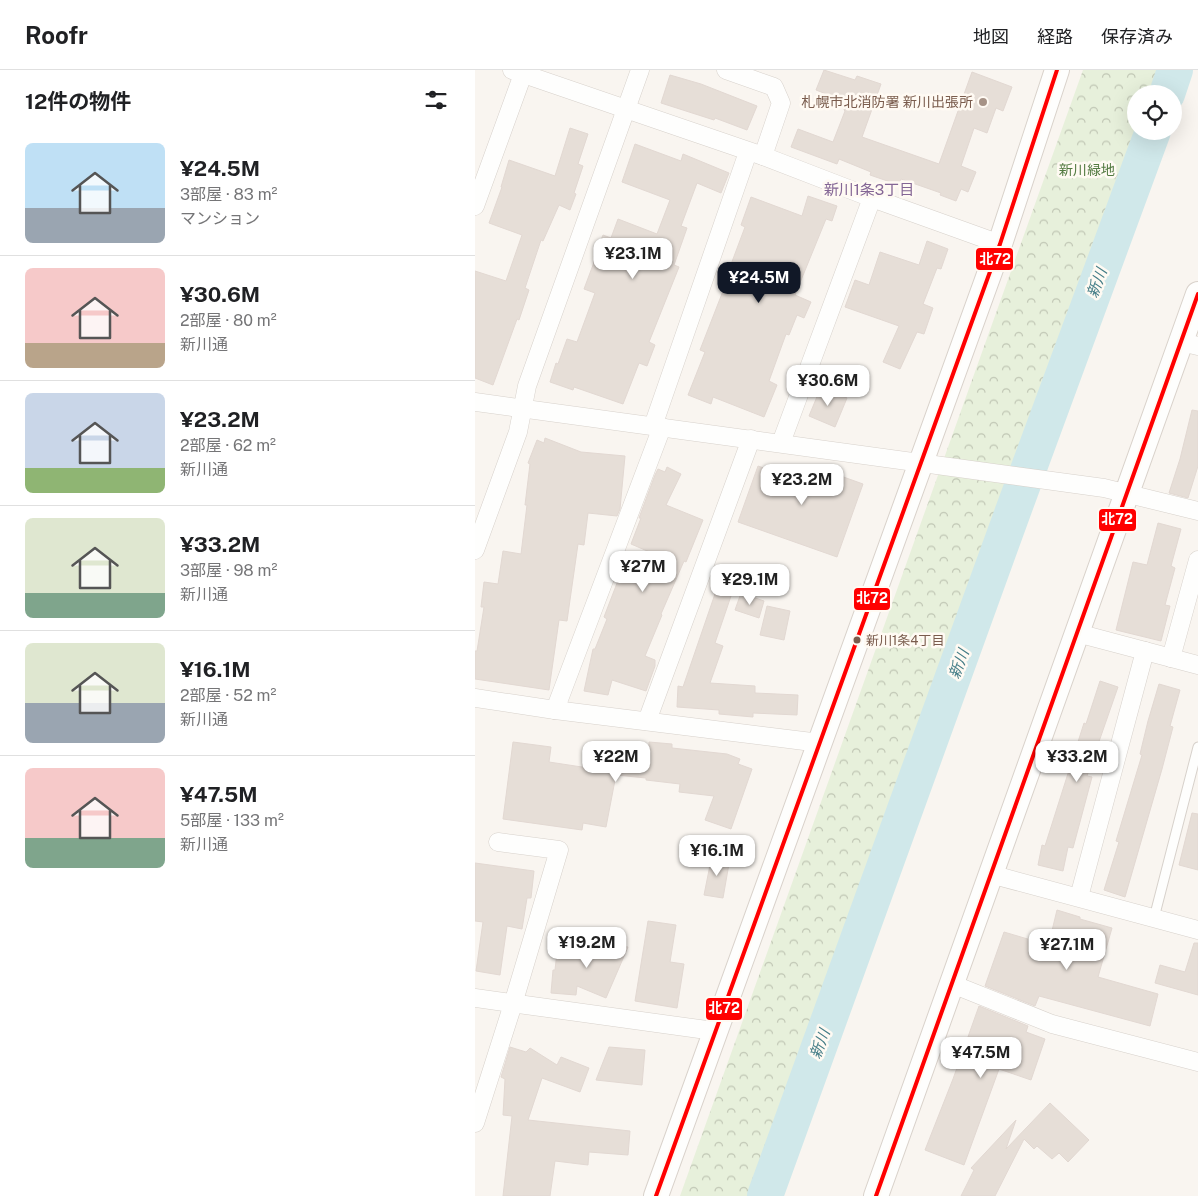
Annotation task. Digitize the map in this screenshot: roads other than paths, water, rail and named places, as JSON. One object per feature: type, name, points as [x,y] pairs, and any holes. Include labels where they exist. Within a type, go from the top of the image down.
[{"type":"street","points":[[475,550],[518,432],[527,386],[640,70]]},
{"type":"street","points":[[555,710],[755,154],[781,103],[774,87],[726,70]]},
{"type":"street","points":[[656,1196],[714,1031],[1000,244],[1057,70]]},
{"type":"street","points":[[475,206],[517,72],[755,154],[1000,244]]},
{"type":"street","points":[[781,443],[872,198]]},
{"type":"street","points":[[876,1196],[1127,493],[1189,344],[1198,294]]},
{"type":"street","points":[[475,402],[1104,488],[1198,510]]},
{"type":"street","points":[[647,721],[751,439]]},
{"type":"street","points":[[1171,658],[1198,560]]},
{"type":"street","points":[[1077,633],[1198,665]]},
{"type":"street","points":[[1079,897],[1145,651]]},
{"type":"street","points":[[475,698],[555,710],[820,743]]},
{"type":"street","points":[[475,1123],[559,850],[498,842]]},
{"type":"street","points":[[990,874],[1198,930]]},
{"type":"street","points":[[952,984],[1052,1024],[1198,1062]]},
{"type":"street","points":[[475,998],[714,1031]]},
{"type":"lane","points":[[1154,918],[1198,747]]},
{"type":"waterway","name":"新川","points":[[1170,85],[1175,70]]},
{"type":"waterway","name":"新川","points":[[765,1196],[1150,140]]},
{"type":"place","name":"札幌市北消防署 新川出張所","points":[[983,102]]},
{"type":"place","name":"新川1条4丁目","points":[[857,640]]},
{"type":"district","name":"新川1条3丁目","points":[[869,190]]},
{"type":"park label","name":"新川緑地","points":[[1087,170]]}]
